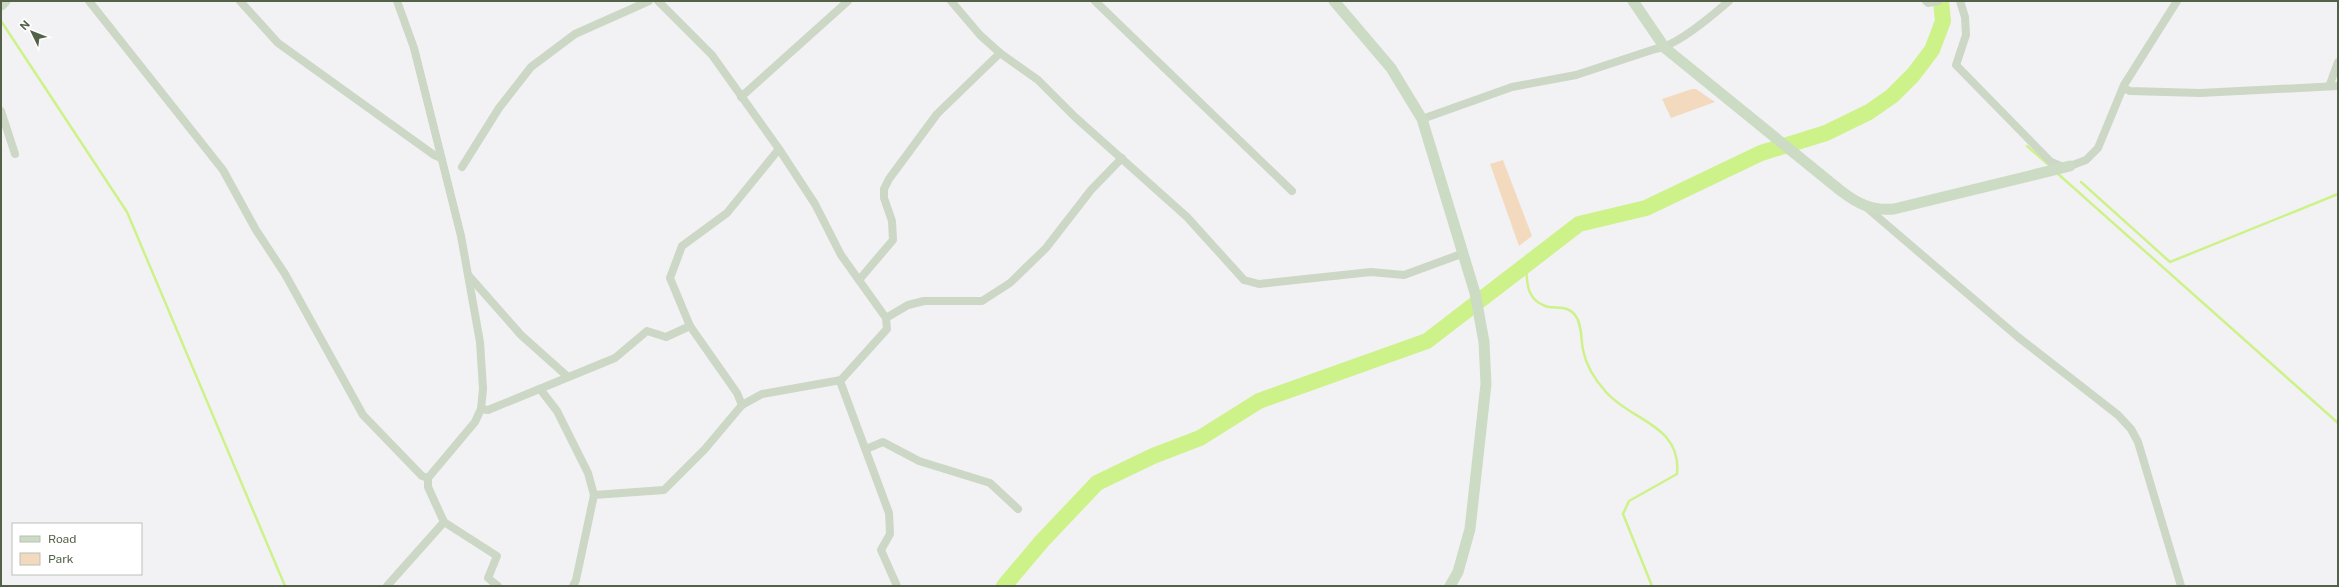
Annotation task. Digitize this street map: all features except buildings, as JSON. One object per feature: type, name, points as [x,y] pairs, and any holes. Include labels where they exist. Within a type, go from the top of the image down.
[{"type":"street","points":[[1,5],[4,1]]},
{"type":"street","points":[[89,1],[223,170],[256,230],[285,274],[363,415],[422,476],[428,478]]},
{"type":"street","points":[[240,1],[278,42],[434,155],[441,158]]},
{"type":"street","points":[[397,1],[414,48],[462,236],[480,342],[483,389],[481,409],[475,422],[428,478],[428,487],[444,522],[497,556],[488,578],[498,586]]},
{"type":"street","points":[[462,167],[499,108],[531,66],[575,34],[649,1]]},
{"type":"street","points":[[594,495],[664,490],[705,449],[742,405],[762,394],[840,381],[887,329],[886,318],[841,255],[815,204],[779,149],[712,55],[658,1]]},
{"type":"street","points":[[741,97],[848,1]]},
{"type":"street","points":[[951,1],[980,35],[1000,53],[1038,80],[1074,117],[1122,158],[1186,217],[1244,280],[1259,284],[1371,272],[1404,275],[1464,253]]},
{"type":"street","points":[[1095,1],[1292,191]]},
{"type":"street","points":[[1334,1],[1391,68],[1422,119],[1475,293],[1484,342],[1486,384],[1470,529],[1458,572],[1450,586]]},
{"type":"street","points":[[1633,1],[1665,48],[1856,203],[1866,207],[1884,210],[1894,209],[2066,167],[2086,160],[2098,148],[2123,88],[2141,56],[2177,1]]},
{"type":"street","points":[[1422,119],[1512,87],[1576,75],[1655,49],[1665,48],[1713,15],[1729,1]]},
{"type":"street","points":[[1927,2],[1938,1]]},
{"type":"street","points":[[1960,1],[1965,17],[1966,35],[1956,66],[2051,162],[2066,167]]},
{"type":"street","points":[[859,280],[893,240],[892,221],[884,198],[884,189],[896,168],[938,114],[1000,53]]},
{"type":"street","points":[[2123,88],[2130,91],[2200,93],[2334,85],[2338,62]]},
{"type":"street","points":[[1,111],[15,154]]},
{"type":"street","points":[[742,405],[737,393],[690,326],[670,278],[682,246],[727,213],[779,149]]},
{"type":"street","points":[[886,318],[908,305],[924,301],[982,301],[1010,283],[1046,248],[1091,190],[1122,158]]},
{"type":"street","points":[[1866,207],[2018,337],[2118,416],[2131,429],[2138,442],[2181,586]]},
{"type":"street","points":[[468,275],[521,335],[568,377]]},
{"type":"street","points":[[481,409],[488,410],[615,358],[647,331],[666,337],[690,326]]},
{"type":"street","points":[[840,381],[889,513],[890,534],[882,550],[897,586]]},
{"type":"street","points":[[540,389],[559,416],[588,473],[594,495],[576,580],[573,586]]},
{"type":"street","points":[[866,449],[883,442],[919,461],[990,483],[1018,509]]},
{"type":"street","points":[[387,586],[444,522]]},
{"type":"green space","points":[[1696,89],[1715,102],[1671,118],[1662,99]]},
{"type":"green space","points":[[1503,160],[1532,236],[1519,246],[1490,164]]},
{"type":"waterway","points":[[1004,586],[1042,541],[1097,483],[1153,456],[1200,438],[1259,401],[1427,341],[1579,224],[1646,208],[1761,153],[1826,133],[1869,112],[1892,96],[1913,75],[1932,50],[1943,21],[1941,1]]},
{"type":"waterway","points":[[1,21],[127,212],[285,586]]},
{"type":"waterway","points":[[2027,146],[2051,167]]},
{"type":"waterway","points":[[2057,173],[2338,423]]},
{"type":"waterway","points":[[2081,182],[2170,262],[2338,194]]},
{"type":"waterway","points":[[1526,265],[1527,284],[1534,299],[1547,307],[1563,308],[1573,312],[1577,318],[1586,361],[1602,388],[1616,402],[1663,434],[1672,445],[1676,458],[1677,474],[1629,501],[1623,514],[1652,586]]}]
